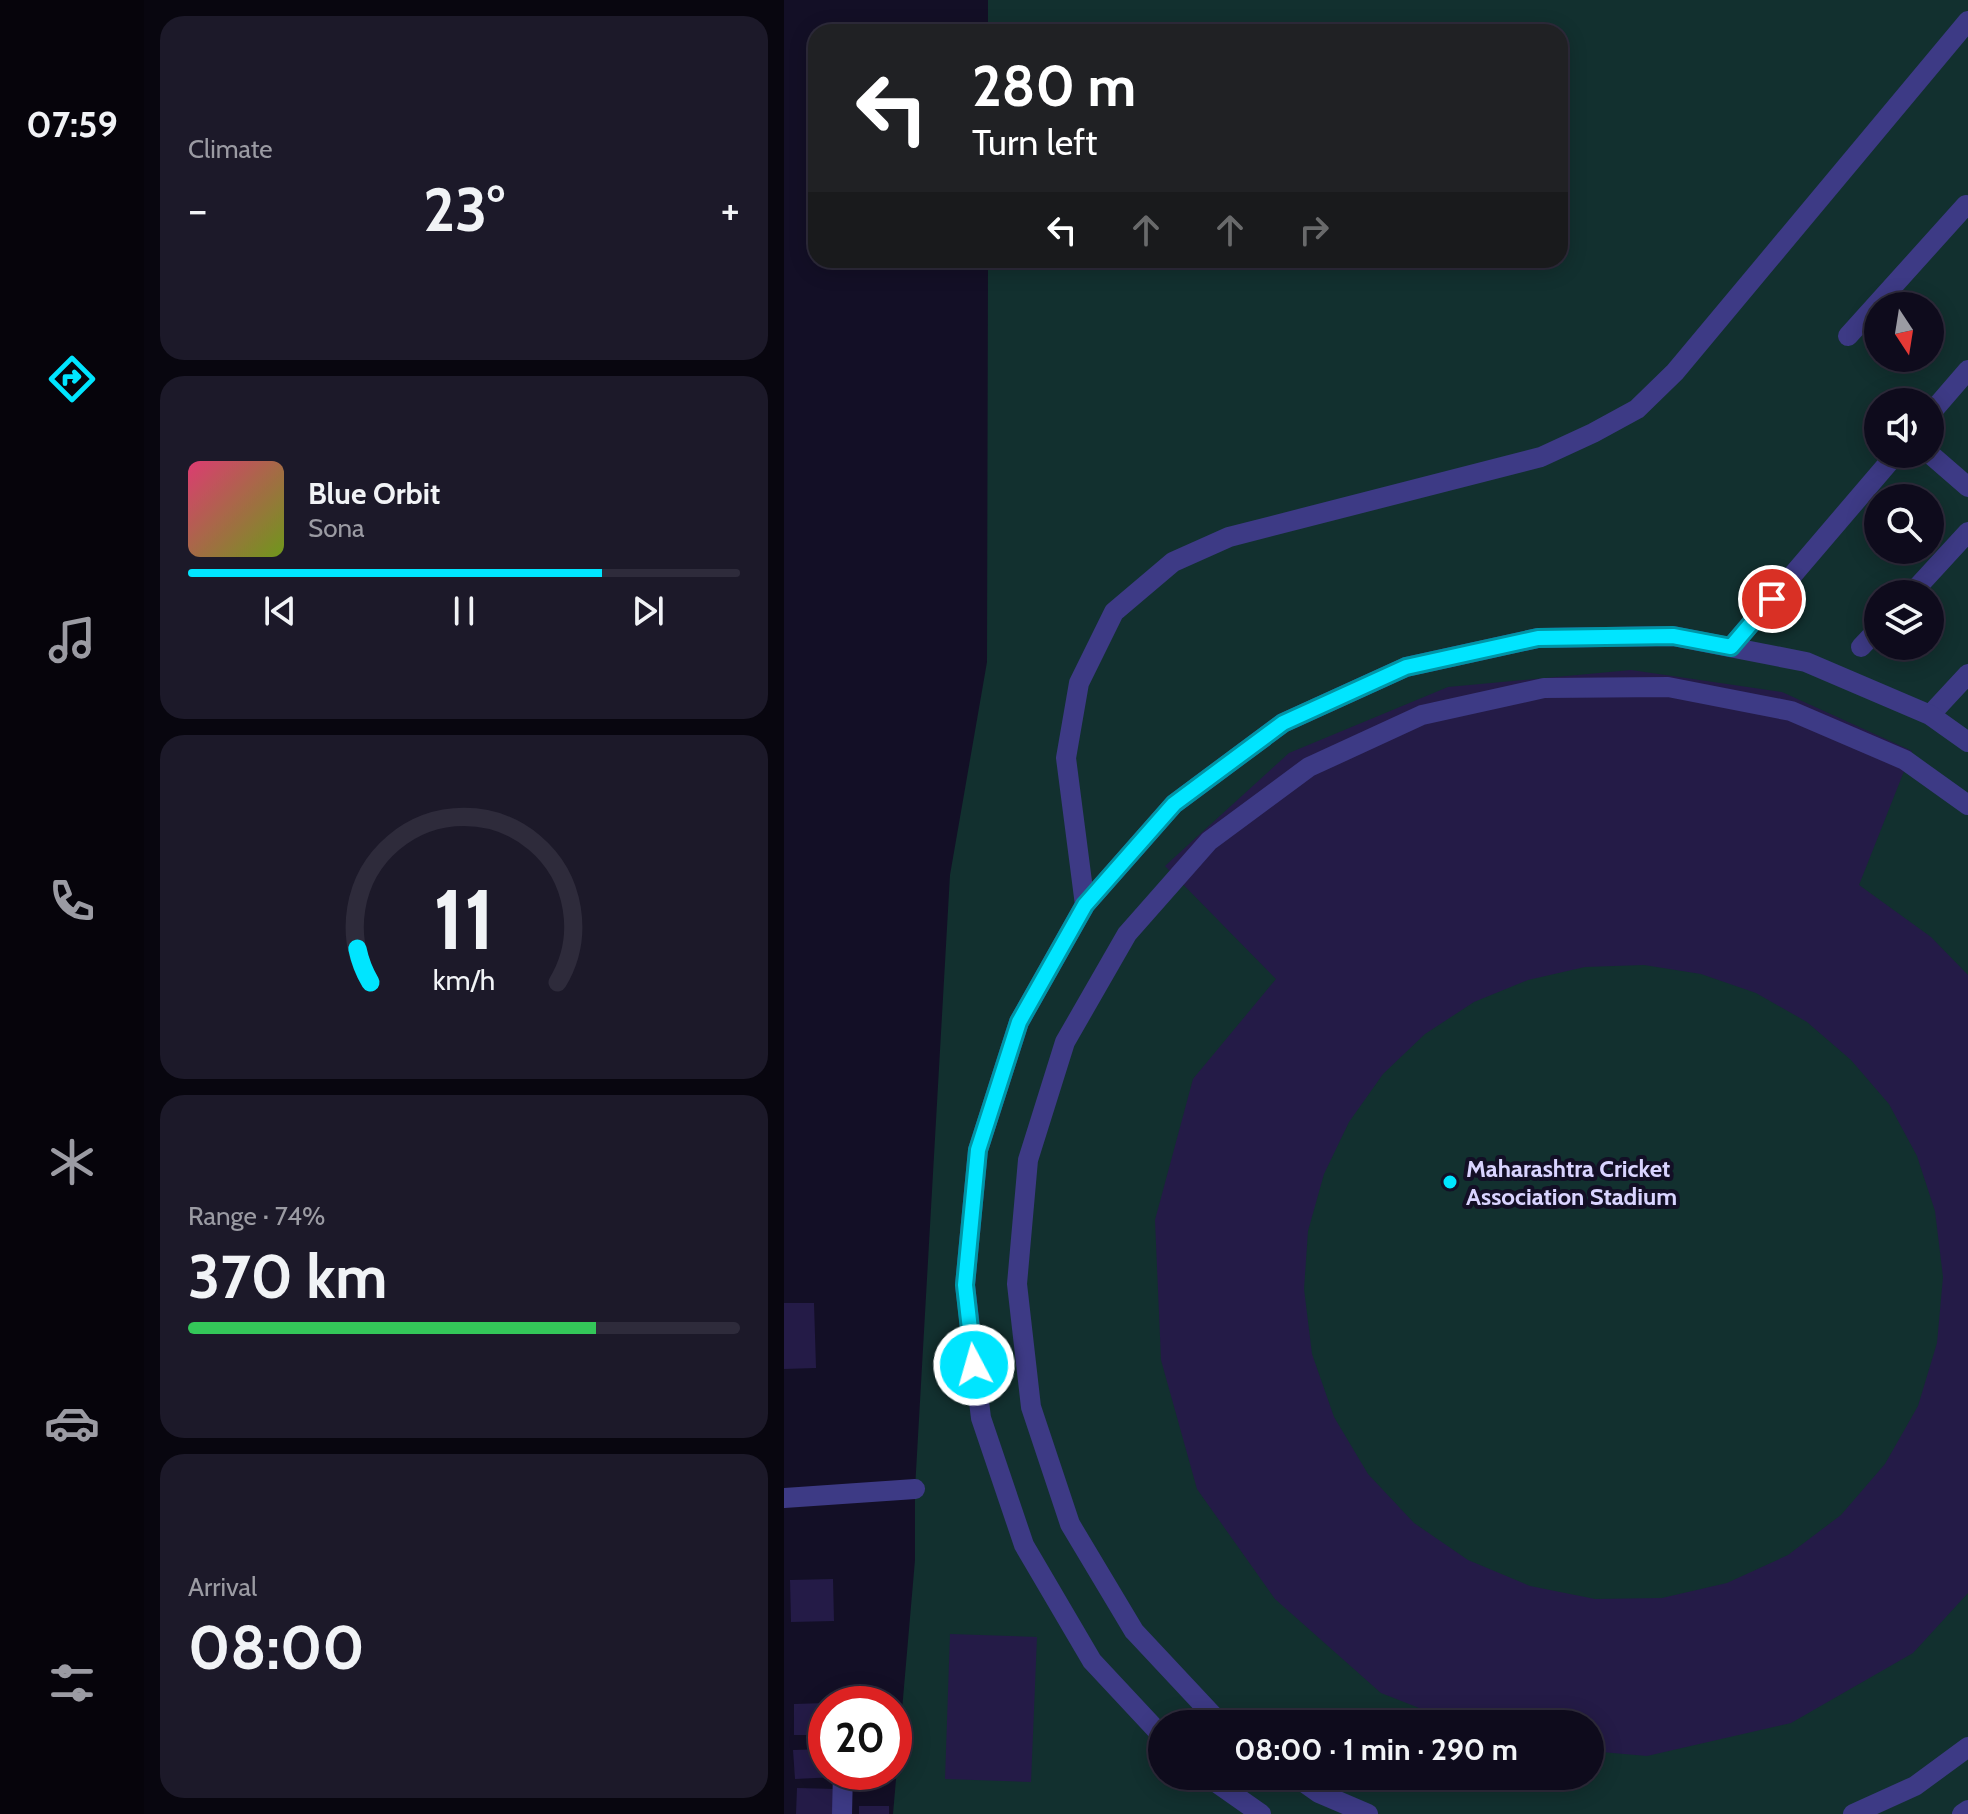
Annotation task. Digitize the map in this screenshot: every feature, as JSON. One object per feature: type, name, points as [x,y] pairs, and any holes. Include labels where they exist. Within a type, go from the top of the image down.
[{"type":"street","points":[[1085,905],[1066,758],[1079,683],[1114,612],[1173,562],[1229,537],[1541,457],[1637,409],[1675,372],[1968,21]]},
{"type":"street","points":[[1848,336],[1967,205]]},
{"type":"street","points":[[1944,398],[1968,370]]},
{"type":"street","points":[[1944,466],[1968,487]]},
{"type":"street","points":[[1731,647],[1884,468]]},
{"type":"street","points":[[1924,580],[1968,532]]},
{"type":"street","points":[[1148,1721],[1092,1661],[1024,1545],[981,1418],[965,1285],[978,1150],[1019,1022],[1085,905],[1174,804],[1283,723],[1406,667],[1538,638],[1673,636],[1806,662],[1930,715],[1968,742]]},
{"type":"street","points":[[1861,647],[1864,644]]},
{"type":"street","points":[[1930,715],[1968,674]]},
{"type":"street","points":[[1208,1710],[1134,1631],[1070,1524],[1031,1407],[1017,1284],[1028,1160],[1065,1042],[1127,934],[1209,841],[1309,767],[1422,715],[1544,688],[1668,687],[1791,711],[1905,760],[1968,805]]},
{"type":"street","points":[[784,1498],[915,1489]]},
{"type":"street","points":[[1853,1814],[1915,1786],[1968,1747]]},
{"type":"street","points":[[842,1814],[843,1790]]},
{"type":"street","points":[[1227,1790],[1261,1814]]},
{"type":"street","points":[[1315,1790],[1368,1814]]},
{"type":"street","points":[[1962,1814],[1968,1810]]},
{"type":"green space","name":"Maharashtra Cricket Association Stadium","points":[[988,0],[1968,0],[1968,1814],[893,1814],[895,1790],[912,1790],[912,1686],[904,1686],[915,1560],[915,1489],[950,875],[987,662],[988,268],[1568,268],[1568,24],[988,24]]},
{"type":"building","points":[[1631,670],[1782,692],[1912,751],[1859,885],[1931,937],[1968,975],[1968,1593],[1913,1653],[1791,1723],[1647,1756],[1604,1752],[1604,1710],[1424,1710],[1381,1693],[1275,1599],[1197,1489],[1161,1360],[1155,1220],[1193,1079],[1276,979],[1165,866],[1289,753],[1448,687]],"holes":[[[1644,965],[1701,974],[1756,993],[1807,1022],[1851,1060],[1889,1104],[1917,1156],[1935,1211],[1943,1277],[1937,1343],[1918,1406],[1885,1464],[1841,1515],[1788,1555],[1727,1583],[1662,1598],[1595,1599],[1530,1586],[1468,1560],[1414,1523],[1368,1474],[1334,1417],[1312,1354],[1304,1289],[1308,1231],[1324,1174],[1349,1122],[1383,1074],[1425,1034],[1474,1002],[1528,980],[1585,967]]]},
{"type":"building","points":[[784,1303],[814,1303],[816,1368],[784,1369]]},
{"type":"building","points":[[833,1579],[834,1621],[791,1622],[790,1580]]},
{"type":"building","points":[[950,1634],[1037,1637],[1031,1782],[945,1779]]},
{"type":"building","points":[[794,1704],[808,1704],[808,1735],[794,1735]]},
{"type":"building","points":[[793,1750],[808,1750],[808,1778],[795,1779]]},
{"type":"building","points":[[797,1788],[837,1790],[837,1814],[796,1814]]},
{"type":"building","points":[[859,1806],[889,1806],[889,1814],[859,1814]]},
{"type":"place","name":"Maharashtra Cricket Association Stadium","points":[[1450,1182]]},
{"type":"route","points":[[974,1365],[965,1285],[978,1150],[1019,1022],[1085,905],[1174,804],[1283,723],[1406,667],[1538,638],[1673,636],[1731,647],[1772,599]]}]
